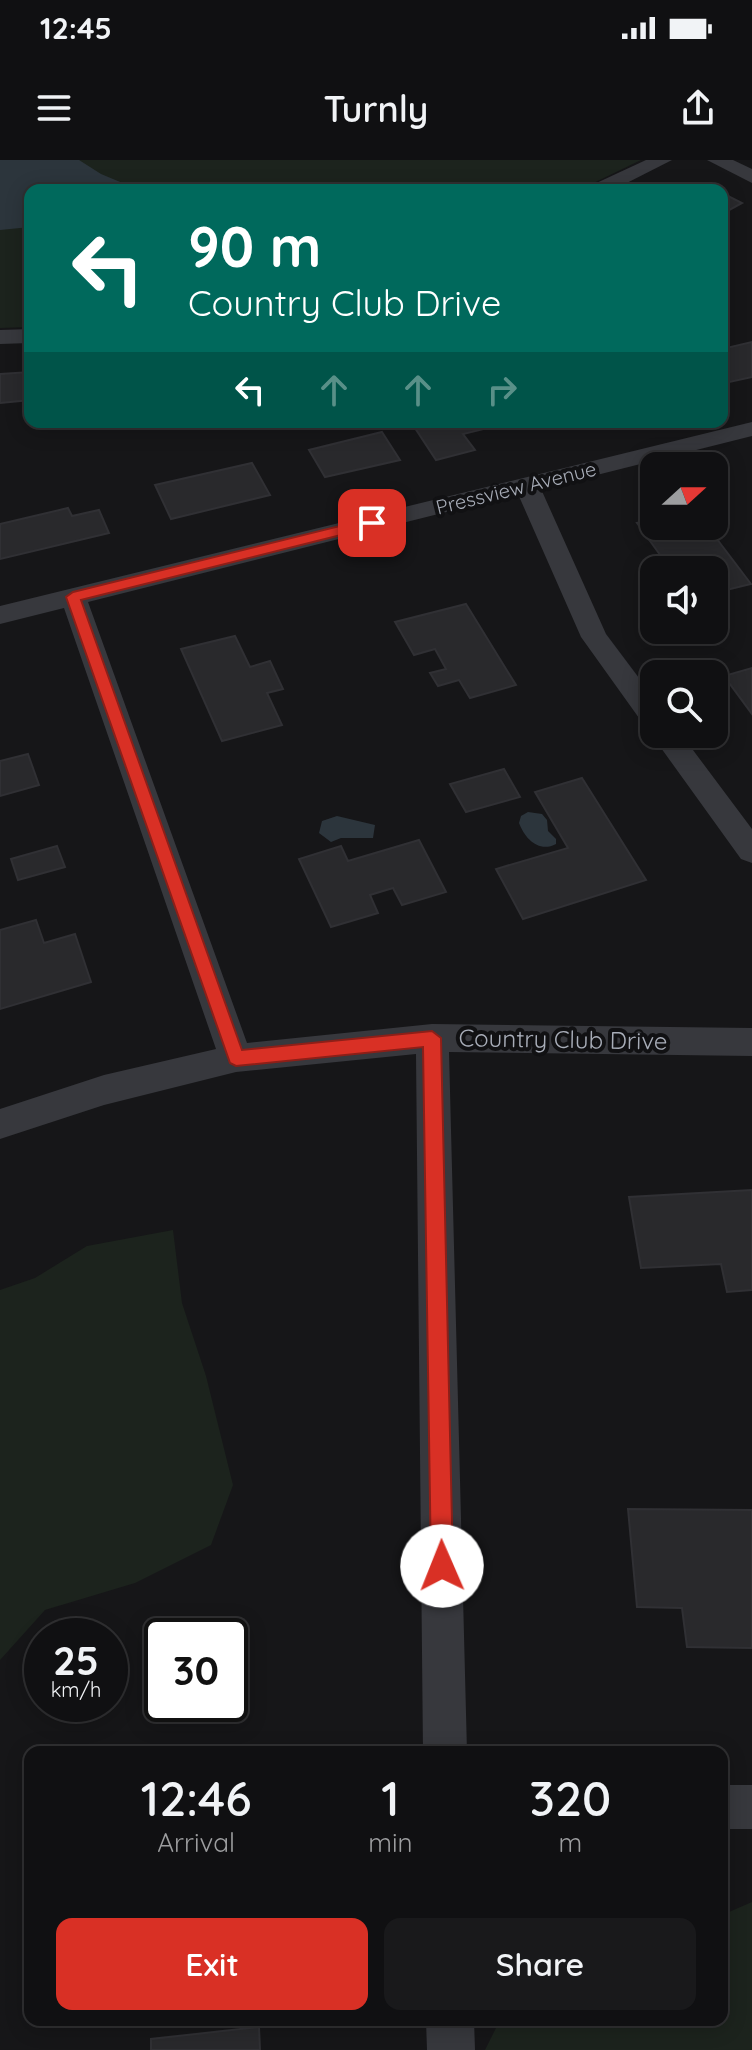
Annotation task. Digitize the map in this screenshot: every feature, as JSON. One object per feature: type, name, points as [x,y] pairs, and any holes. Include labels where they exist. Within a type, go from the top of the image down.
[{"type":"street","points":[[610,184],[662,160]]},
{"type":"street","points":[[717,160],[752,177]]},
{"type":"street","points":[[0,337],[24,336]]},
{"type":"street","name":"Pressview Avenue","points":[[0,615],[752,429]]},
{"type":"street","points":[[527,486],[594,637],[640,699]]},
{"type":"street","points":[[73,597],[236,1058]]},
{"type":"street","points":[[676,748],[752,851]]},
{"type":"street","points":[[432,1038],[445,1746]]},
{"type":"street","name":"Country Club Drive","points":[[0,1124],[104,1090],[236,1058],[432,1038],[752,1042]]},
{"type":"street","points":[[728,1807],[752,1807]]},
{"type":"street","points":[[450,2026],[451,2050]]},
{"type":"shaded area","points":[[0,160],[641,160],[591,184],[24,184],[24,327],[0,328]]},
{"type":"shaded area","points":[[0,160],[79,160],[125,184],[24,184],[24,228],[0,230]]},
{"type":"shaded area","points":[[528,812],[542,814],[556,844],[538,846],[529,839],[519,823],[521,816]]},
{"type":"shaded area","points":[[337,816],[375,825],[373,838],[341,838],[331,842],[319,833],[322,821]]},
{"type":"shaded area","points":[[173,1230],[182,1303],[206,1376],[233,1485],[211,1545],[135,1583],[45,1610],[38,1618],[24,1618],[24,1633],[0,1660],[0,1290],[35,1278],[87,1246]]},
{"type":"shaded area","points":[[752,1902],[752,2050],[485,2050],[497,2026],[728,2026],[728,1912]]},
{"type":"building","points":[[728,196],[742,203],[728,211]]},
{"type":"building","points":[[752,342],[752,377],[728,382],[728,348]]},
{"type":"building","points":[[24,372],[24,401],[0,403],[0,374]]},
{"type":"building","points":[[415,428],[488,428],[463,434],[475,450],[436,460]]},
{"type":"building","points":[[382,432],[400,460],[325,477],[309,450]]},
{"type":"building","points":[[252,463],[270,495],[171,519],[155,485]]},
{"type":"building","points":[[68,508],[72,516],[99,510],[109,533],[0,559],[0,524]]},
{"type":"building","points":[[649,540],[718,540],[751,584],[728,590],[728,556],[661,556]]},
{"type":"building","points":[[466,604],[516,685],[470,698],[459,680],[438,686],[430,673],[446,669],[435,649],[414,655],[395,622]]},
{"type":"building","points":[[235,636],[250,667],[270,661],[283,689],[267,693],[282,725],[222,741],[181,649]]},
{"type":"building","points":[[752,668],[752,714],[728,681],[728,675]]},
{"type":"building","points":[[28,754],[39,785],[0,796],[0,761]]},
{"type":"building","points":[[504,769],[520,797],[466,812],[450,784]]},
{"type":"building","points":[[582,778],[646,880],[523,919],[496,869],[568,848],[535,792]]},
{"type":"building","points":[[419,840],[446,892],[402,905],[393,888],[370,895],[378,913],[331,927],[299,859],[341,846],[348,861]]},
{"type":"building","points":[[57,846],[65,867],[18,880],[11,859]]},
{"type":"building","points":[[36,920],[44,943],[75,934],[91,982],[0,1009],[0,930]]},
{"type":"building","points":[[752,1190],[752,1290],[727,1292],[721,1264],[641,1268],[629,1197]]},
{"type":"building","points":[[628,1509],[752,1510],[752,1648],[687,1647],[682,1608],[637,1607]]},
{"type":"building","points":[[259,2027],[260,2050],[151,2050],[151,2039]]},
{"type":"route","points":[[372,523],[73,597],[236,1058],[432,1038],[442,1566]]}]
